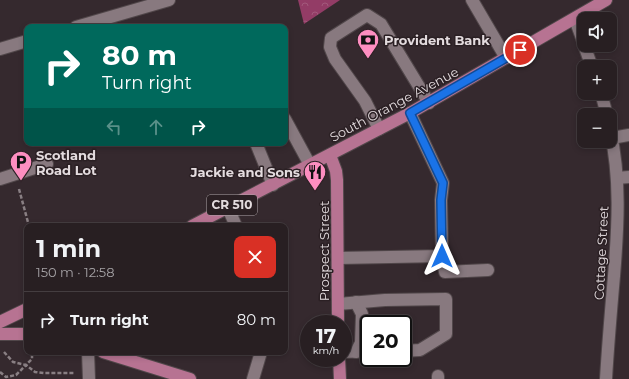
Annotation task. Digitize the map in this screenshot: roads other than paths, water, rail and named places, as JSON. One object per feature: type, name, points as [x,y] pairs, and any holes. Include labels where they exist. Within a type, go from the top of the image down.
[{"type":"main road","name":"South Orange Avenue","points":[[198,223],[429,103],[606,0]]},
{"type":"main road","name":"Prospect Street","points":[[330,154],[336,171],[338,315]]},
{"type":"main road","points":[[0,322],[24,310]]},
{"type":"main road","points":[[0,334],[24,334]]},
{"type":"main road","points":[[112,355],[171,376],[190,379]]},
{"type":"main road","points":[[339,367],[340,379]]},
{"type":"street","points":[[86,24],[170,0]]},
{"type":"street","points":[[472,0],[506,58]]},
{"type":"street","points":[[379,129],[365,101],[335,59],[330,47],[331,38],[367,15],[381,24],[429,103]]},
{"type":"street","points":[[575,19],[577,25]]},
{"type":"street","points":[[0,49],[24,42]]},
{"type":"street","points":[[410,113],[443,183],[441,200],[442,256],[445,272],[488,270]]},
{"type":"street","points":[[288,125],[310,165]]},
{"type":"street","points":[[617,134],[629,135]]},
{"type":"street","points":[[257,146],[273,184]]},
{"type":"street","name":"Cottage Street","points":[[606,379],[617,238],[618,187],[623,177],[615,148]]},
{"type":"street","points":[[0,178],[48,164]]},
{"type":"street","points":[[228,208],[235,223]]},
{"type":"street","points":[[338,258],[442,256]]},
{"type":"street","points":[[338,304],[385,300],[446,299],[446,334],[420,350],[412,350]]},
{"type":"street","points":[[356,302],[362,314],[361,343],[356,352]]},
{"type":"street","points":[[352,352],[360,352]]},
{"type":"street","points":[[88,355],[89,379]]},
{"type":"street","points":[[253,379],[260,355]]},
{"type":"place","name":"Provident Bank","points":[[368,60]]},
{"type":"place","name":"Scotland Road Lot","points":[[21,182]]},
{"type":"place","name":"Jackie and Sons","points":[[315,192]]}]
